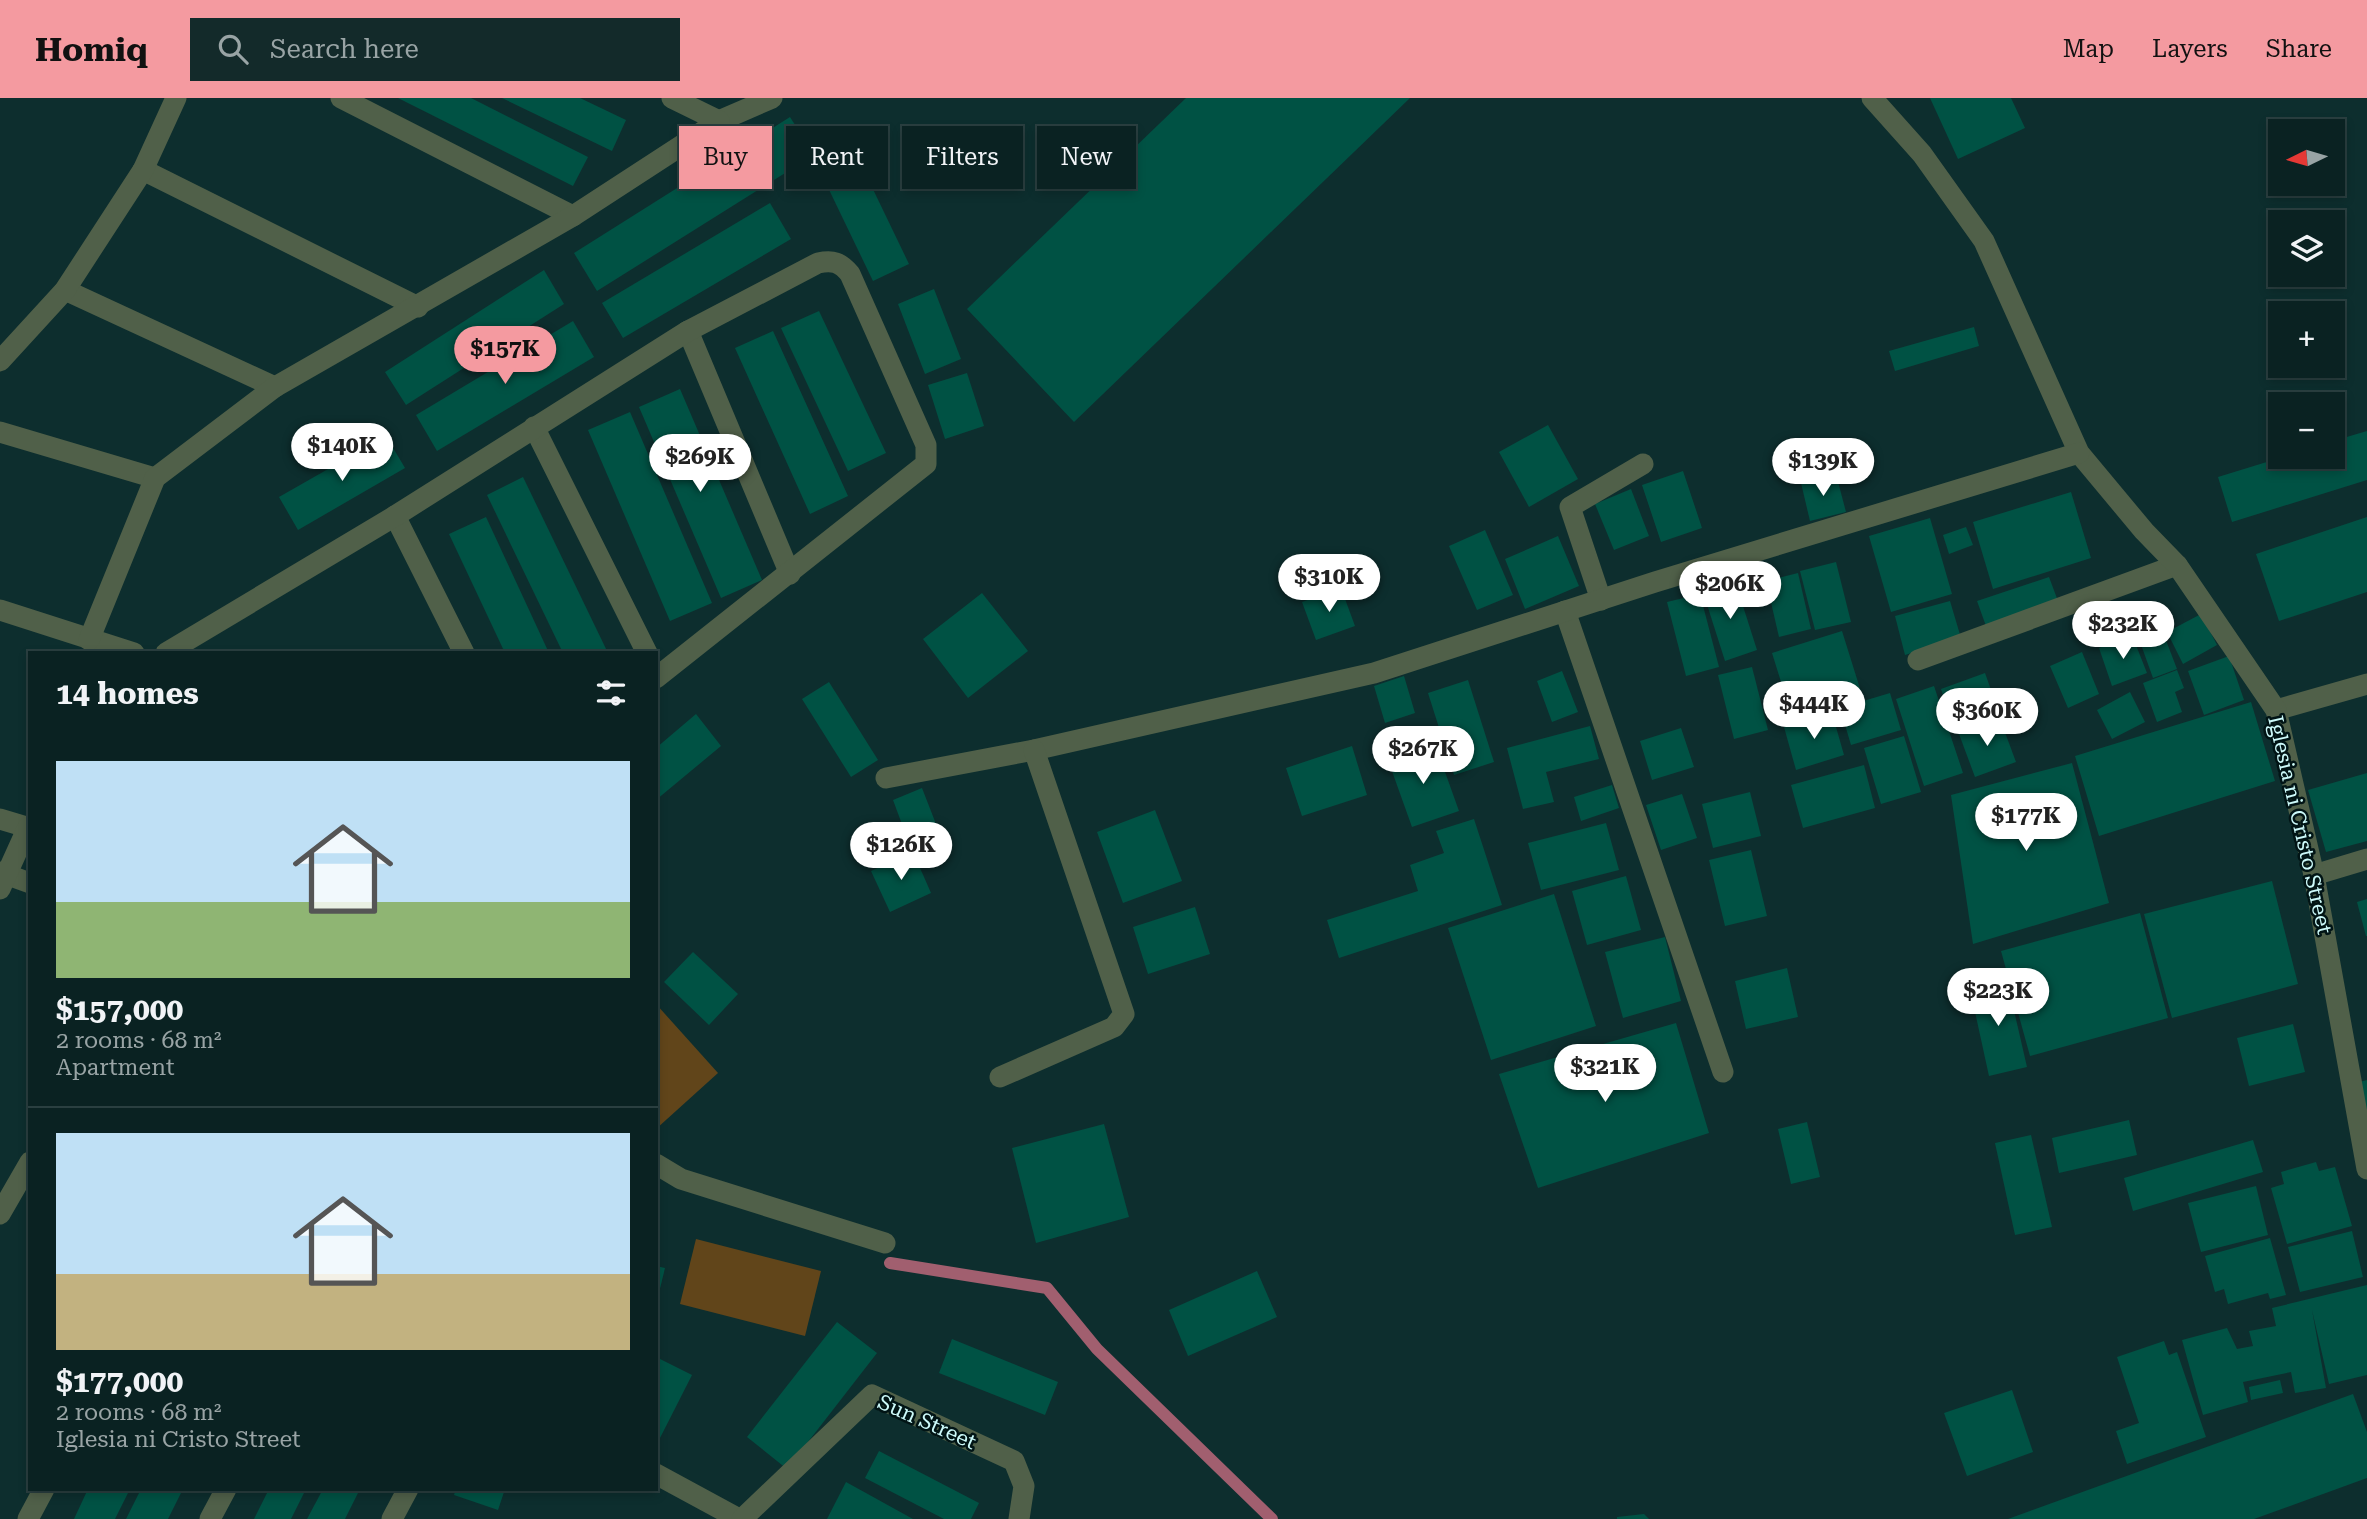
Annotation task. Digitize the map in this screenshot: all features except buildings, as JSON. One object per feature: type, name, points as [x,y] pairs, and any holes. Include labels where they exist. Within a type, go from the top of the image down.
[{"type":"street","points":[[0,361],[65,290],[143,170],[176,98]]},
{"type":"street","points":[[341,98],[573,216]]},
{"type":"street","points":[[672,98],[719,121]]},
{"type":"street","points":[[89,640],[155,478],[275,387],[573,216],[719,121],[772,98]]},
{"type":"street","name":"Iglesia ni Cristo Street","points":[[1872,98],[1922,154],[1984,241],[2079,453],[2144,531],[2177,565],[2276,709],[2314,875],[2367,1170]]},
{"type":"street","points":[[143,170],[418,307]]},
{"type":"street","points":[[169,651],[395,516],[688,331],[818,263],[830,261],[842,264],[850,275],[926,444],[926,464],[920,472],[658,674]]},
{"type":"street","points":[[65,290],[275,387]]},
{"type":"street","points":[[688,331],[790,573]]},
{"type":"street","points":[[534,427],[646,651]]},
{"type":"street","points":[[0,432],[155,478]]},
{"type":"street","points":[[886,778],[1034,750],[1374,673],[1565,611],[2079,453]]},
{"type":"street","points":[[1601,600],[1570,507],[1643,464]]},
{"type":"street","points":[[395,516],[463,651]]},
{"type":"street","points":[[1918,660],[2177,565]]},
{"type":"street","points":[[0,610],[127,651]]},
{"type":"street","points":[[1565,611],[1723,1072]]},
{"type":"street","points":[[2276,709],[2367,684]]},
{"type":"street","points":[[1000,1077],[1114,1027],[1124,1014],[1034,750]]},
{"type":"street","points":[[0,819],[28,827]]},
{"type":"street","points":[[28,829],[3,879],[28,883]]},
{"type":"street","points":[[2314,875],[2367,859]]},
{"type":"street","points":[[0,1214],[28,1165]]},
{"type":"street","points":[[658,1165],[681,1179],[885,1242]]},
{"type":"street","name":"Sun Street","points":[[658,1475],[741,1519],[872,1395],[1014,1461],[1024,1486],[1019,1519]]},
{"type":"street","points":[[28,1519],[43,1491]]},
{"type":"street","points":[[210,1519],[225,1491]]},
{"type":"street","points":[[392,1519],[407,1491]]},
{"type":"shaded area","points":[[658,1006],[718,1073],[658,1127]]},
{"type":"shaded area","points":[[696,1239],[821,1271],[805,1336],[680,1304]]},
{"type":"waterway","points":[[890,1263],[1047,1288],[1097,1349],[1272,1519]]}]
